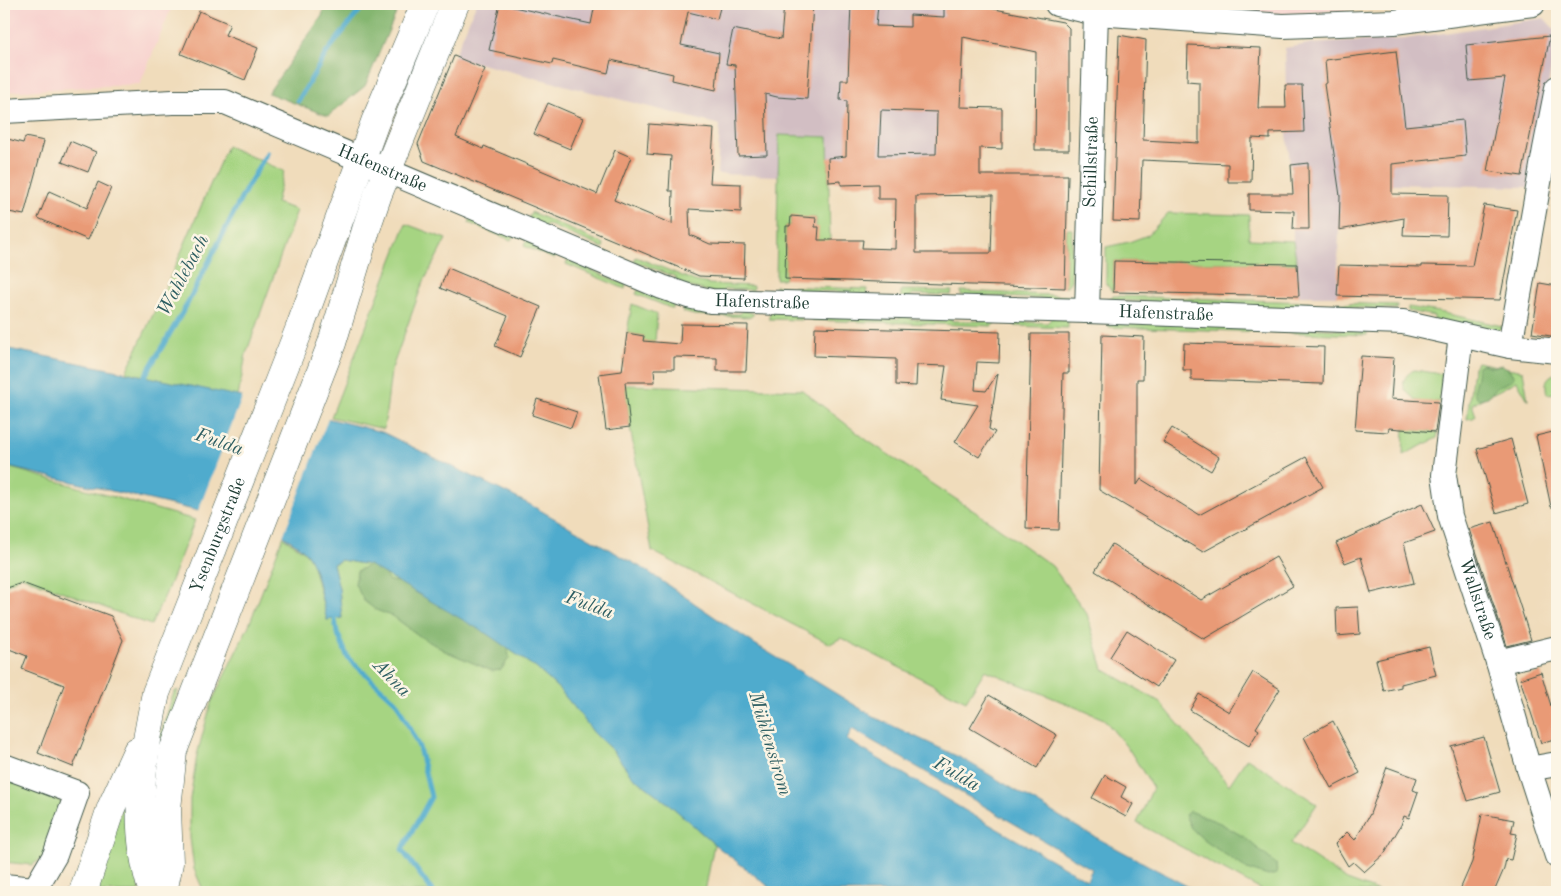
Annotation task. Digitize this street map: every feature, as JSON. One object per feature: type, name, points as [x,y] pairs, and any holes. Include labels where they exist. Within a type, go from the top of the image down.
[{"type":"main road","name":"Ysenburgstraße","points":[[153,892],[148,878],[143,849],[141,783],[156,693],[298,330],[378,115],[425,4]]},
{"type":"main road","name":"Ysenburgstraße","points":[[163,892],[169,863],[167,809],[173,752],[332,343],[369,220],[455,4]]},
{"type":"main road","points":[[84,892],[111,808],[149,727]]},
{"type":"main road","points":[[169,863],[175,892]]},
{"type":"street","points":[[1057,4],[1283,26],[1394,22],[1533,4]]},
{"type":"street","name":"Schillstraße","points":[[1087,311],[1098,8]]},
{"type":"street","points":[[1510,346],[1557,88]]},
{"type":"street","name":"Hafenstraße","points":[[4,111],[173,102],[225,102],[662,287],[688,296],[711,301],[1403,322],[1510,346],[1557,351]]},
{"type":"street","name":"Wallstraße","points":[[1461,335],[1444,475],[1450,516],[1498,662],[1528,770],[1557,856]]},
{"type":"street","points":[[1498,662],[1557,648]]},
{"type":"street","points":[[1528,770],[1557,764]]},
{"type":"street","points":[[4,766],[77,793],[55,855],[35,890],[4,886]]},
{"type":"shaded area","points":[[4,4],[173,4],[140,84],[4,92]]},
{"type":"shaded area","points":[[476,4],[964,4],[959,175],[829,182],[828,137],[779,135],[778,176],[717,174],[720,125],[454,57]]},
{"type":"shaded area","points":[[1159,4],[1427,4],[1282,14],[1215,7]]},
{"type":"shaded area","points":[[1544,18],[1557,32],[1557,37],[1529,187],[1392,184],[1391,220],[1339,230],[1337,296],[1299,296],[1293,241],[1293,194],[1287,133],[1285,48],[1309,44],[1405,39]]},
{"type":"green space","points":[[325,4],[400,4],[365,86],[328,116],[268,93],[322,16]]},
{"type":"green space","points":[[779,135],[828,137],[830,245],[817,255],[816,218],[791,217],[790,226],[786,226],[785,279],[776,279]]},
{"type":"green space","points":[[227,146],[284,171],[276,203],[297,210],[246,354],[238,397],[126,372],[166,287]]},
{"type":"green space","points":[[531,212],[604,244],[603,248],[547,224],[543,228],[530,222],[529,216]]},
{"type":"green space","points":[[1168,213],[1249,215],[1249,239],[1293,241],[1297,264],[1114,261],[1113,292],[1106,284],[1106,247],[1129,242],[1148,235]]},
{"type":"green space","points":[[470,220],[496,230],[503,227],[511,231],[513,237],[511,240],[469,223]]},
{"type":"green space","points":[[406,224],[446,239],[422,285],[391,371],[384,429],[331,417]]},
{"type":"green space","points":[[1067,229],[1072,229],[1071,281],[1065,288]]},
{"type":"green space","points":[[533,240],[534,246],[546,251],[550,248],[555,249],[556,255],[554,259],[524,246],[525,242]]},
{"type":"green space","points":[[636,257],[695,281],[709,284],[753,286],[753,290],[725,289],[721,294],[676,284],[676,277],[634,261]]},
{"type":"green space","points":[[568,260],[626,285],[625,289],[566,264]]},
{"type":"green space","points":[[775,286],[867,289],[866,294],[853,297],[849,292],[775,290]]},
{"type":"green space","points":[[638,290],[666,302],[671,299],[674,300],[673,309],[636,294]]},
{"type":"green space","points":[[901,290],[952,291],[951,295],[913,294],[909,298],[901,298]]},
{"type":"green space","points":[[961,291],[1070,296],[1070,304],[1045,299],[961,295]]},
{"type":"green space","points":[[1114,296],[1310,302],[1310,306],[1293,306],[1290,310],[1253,308],[1250,305],[1105,300]]},
{"type":"green space","points":[[1333,303],[1397,305],[1397,309],[1333,307]]},
{"type":"green space","points":[[632,304],[657,314],[655,342],[643,341],[644,336],[627,333]]},
{"type":"green space","points":[[688,305],[692,306],[694,312],[712,314],[716,309],[719,309],[722,314],[740,314],[743,310],[754,314],[751,317],[694,315],[682,312]]},
{"type":"green space","points":[[1408,307],[1502,326],[1497,331],[1434,320],[1434,316],[1408,311]]},
{"type":"green space","points":[[773,310],[801,315],[801,320],[769,319],[769,315]]},
{"type":"green space","points":[[815,312],[827,312],[831,317],[846,317],[849,313],[854,313],[858,318],[873,318],[877,314],[881,314],[884,319],[900,318],[903,314],[911,319],[942,320],[945,315],[950,315],[952,321],[985,321],[988,316],[995,320],[995,323],[992,326],[812,320],[811,317]]},
{"type":"green space","points":[[1052,318],[1068,318],[1068,328],[1015,326],[1016,321],[1026,319],[1026,322],[1047,323]]},
{"type":"green space","points":[[1110,319],[1367,331],[1367,335],[1109,327]]},
{"type":"green space","points":[[1477,362],[1523,371],[1528,400],[1517,381],[1472,404],[1476,416],[1467,419],[1473,369]]},
{"type":"green space","points":[[1483,364],[1491,367],[1502,365],[1509,369],[1514,377],[1511,381],[1497,387],[1488,397],[1479,399],[1474,392],[1474,388],[1477,368]]},
{"type":"green space","points":[[1414,370],[1442,374],[1440,402],[1418,401],[1407,392],[1404,388],[1404,381],[1407,375]]},
{"type":"green space","points":[[1554,374],[1557,374],[1557,393],[1547,394],[1546,382]]},
{"type":"green space","points":[[625,385],[802,390],[868,441],[992,523],[1052,566],[1087,614],[1103,669],[1160,702],[1229,785],[1247,758],[1317,804],[1291,843],[1347,880],[1380,892],[1265,892],[1137,823],[1153,788],[1130,751],[1104,719],[985,670],[966,701],[841,638],[830,644],[652,551],[630,427]]},
{"type":"green space","points":[[1404,429],[1438,432],[1437,438],[1403,455]]},
{"type":"green space","points":[[4,466],[195,520],[151,625],[21,576],[4,586]]},
{"type":"green space","points":[[283,537],[305,552],[312,562],[327,620],[342,618],[339,588],[333,564],[341,560],[369,565],[487,634],[536,668],[559,689],[594,733],[613,751],[632,776],[669,804],[714,844],[705,892],[204,892],[194,869],[190,838],[190,799],[197,755],[211,703],[249,625]]},
{"type":"green space","points":[[372,564],[382,571],[389,581],[407,583],[508,646],[509,658],[501,670],[492,671],[445,651],[421,637],[394,617],[376,610],[364,601],[355,584],[357,571]]},
{"type":"green space","points":[[178,690],[159,784],[151,849],[157,745],[174,692]]},
{"type":"green space","points":[[4,777],[45,792],[61,802],[62,817],[43,858],[32,865],[4,862]]},
{"type":"green space","points":[[129,786],[140,892],[93,892]]},
{"type":"green space","points":[[1190,811],[1220,823],[1244,837],[1276,864],[1277,874],[1268,876],[1247,869],[1205,841],[1191,828],[1185,815]]},
{"type":"water","points":[[4,348],[242,397],[382,432],[529,504],[644,569],[753,643],[876,718],[963,759],[1084,831],[1198,892],[776,892],[714,844],[669,804],[632,776],[613,751],[594,733],[559,689],[536,668],[487,634],[369,565],[341,560],[333,564],[339,588],[342,618],[327,620],[310,559],[303,550],[276,529],[4,466]],"holes":[[[852,729],[1092,869],[1087,880],[966,811],[847,740]]]},
{"type":"pier","points":[[243,395],[329,416],[282,539],[274,532],[201,513],[197,514]]},
{"type":"building","points":[[500,4],[591,24],[595,4],[721,4],[717,19],[688,12],[681,45],[719,53],[716,90],[672,80],[673,74],[611,60],[608,73],[553,60],[552,64],[489,50]]},
{"type":"building","points":[[784,4],[813,4],[807,99],[777,97],[765,94],[767,155],[738,156],[735,65],[726,64],[733,29],[781,39]]},
{"type":"building","points":[[851,4],[878,4],[876,26],[910,27],[910,15],[944,17],[944,4],[968,4],[1063,22],[1069,28],[1069,150],[1035,150],[1036,52],[963,37],[960,107],[1002,108],[1002,149],[980,148],[980,175],[1068,175],[1065,288],[785,279],[786,226],[790,226],[791,216],[816,218],[815,227],[819,227],[818,240],[863,240],[862,248],[895,249],[896,199],[878,199],[878,184],[841,185],[841,181],[829,182],[828,158],[846,156],[847,101],[840,100],[841,80],[848,80]],"holes":[[[881,110],[937,112],[936,154],[879,155]],[[993,195],[991,253],[916,253],[916,196]]]},
{"type":"building","points":[[199,11],[230,24],[225,35],[258,48],[245,80],[181,54]]},
{"type":"building","points":[[1119,35],[1146,40],[1143,140],[1199,143],[1199,82],[1187,81],[1188,45],[1261,48],[1258,108],[1286,108],[1285,85],[1302,85],[1304,132],[1270,133],[1270,139],[1252,138],[1251,182],[1228,182],[1228,164],[1142,160],[1140,222],[1113,221]]},
{"type":"building","points":[[1550,36],[1522,176],[1487,171],[1505,78],[1469,81],[1466,45]]},
{"type":"building","points":[[1396,51],[1405,126],[1463,120],[1466,156],[1392,164],[1392,194],[1448,195],[1447,236],[1403,235],[1404,218],[1339,230],[1340,196],[1324,84],[1327,83],[1325,60]]},
{"type":"building","points":[[454,56],[485,69],[456,137],[483,149],[484,146],[597,194],[615,150],[631,157],[614,200],[672,224],[673,191],[669,191],[671,156],[647,154],[649,124],[714,129],[710,183],[741,184],[741,212],[689,209],[690,235],[710,244],[745,245],[744,278],[699,276],[424,161],[418,144]]},
{"type":"building","points":[[548,103],[583,118],[570,149],[534,134]]},
{"type":"building","points":[[25,137],[44,141],[24,215],[4,211],[4,138],[23,143]]},
{"type":"building","points":[[70,141],[96,152],[88,172],[62,162]]},
{"type":"building","points":[[1308,163],[1309,229],[1293,229],[1294,211],[1249,210],[1249,194],[1293,194],[1291,165]]},
{"type":"building","points":[[98,182],[111,188],[88,240],[38,218],[49,191],[87,208]]},
{"type":"building","points":[[1484,205],[1517,210],[1500,300],[1337,296],[1339,265],[1472,266]]},
{"type":"building","points":[[1114,261],[1297,264],[1299,296],[1113,292]]},
{"type":"building","points":[[448,268],[541,307],[520,357],[495,346],[508,316],[440,288]]},
{"type":"building","points":[[1540,283],[1557,286],[1557,337],[1532,333]]},
{"type":"building","points":[[681,324],[748,325],[746,371],[717,371],[717,358],[674,357],[674,369],[654,369],[655,382],[625,382],[630,427],[606,430],[599,374],[622,371],[627,333],[644,336],[643,341],[680,344]]},
{"type":"building","points":[[815,327],[1000,332],[999,363],[977,362],[975,390],[986,391],[998,373],[989,429],[995,432],[979,457],[955,442],[978,405],[941,400],[946,366],[917,365],[916,386],[896,385],[896,359],[814,356]]},
{"type":"building","points":[[1031,334],[1069,334],[1069,373],[1063,373],[1059,530],[1026,529]]},
{"type":"building","points":[[1102,335],[1144,337],[1143,379],[1137,379],[1137,485],[1141,479],[1199,515],[1306,457],[1323,487],[1203,552],[1099,490]]},
{"type":"building","points":[[1184,343],[1324,347],[1323,384],[1191,380],[1191,370],[1183,370]]},
{"type":"building","points":[[1361,356],[1394,358],[1391,399],[1439,402],[1435,432],[1389,428],[1388,432],[1355,430]]},
{"type":"building","points":[[537,399],[577,412],[571,428],[532,415]]},
{"type":"building","points":[[1172,428],[1219,457],[1211,471],[1163,442]]},
{"type":"building","points":[[1557,431],[1557,507],[1551,507],[1536,436]]},
{"type":"building","points":[[1511,439],[1528,504],[1496,513],[1477,449]]},
{"type":"building","points":[[1422,504],[1435,532],[1404,543],[1414,583],[1371,593],[1361,557],[1345,563],[1336,543]]},
{"type":"building","points":[[1493,522],[1531,640],[1507,646],[1469,529]]},
{"type":"building","points":[[1112,544],[1201,600],[1276,557],[1293,586],[1204,639],[1095,571]]},
{"type":"building","points":[[22,583],[111,616],[123,640],[73,767],[38,753],[64,685],[22,669],[27,656],[4,647],[4,589]]},
{"type":"building","points":[[1358,607],[1360,634],[1337,636],[1336,608]]},
{"type":"building","points":[[1127,630],[1174,660],[1157,687],[1110,657]]},
{"type":"building","points":[[1429,647],[1436,675],[1401,684],[1401,687],[1384,691],[1376,660]]},
{"type":"building","points":[[1253,672],[1280,689],[1256,728],[1259,730],[1249,746],[1190,710],[1199,694],[1229,712]]},
{"type":"building","points":[[1541,672],[1551,706],[1557,704],[1557,738],[1541,743],[1520,679]]},
{"type":"building","points":[[989,695],[1057,735],[1037,768],[970,728]]},
{"type":"building","points":[[1333,721],[1360,773],[1331,788],[1304,737]]},
{"type":"building","points":[[1484,737],[1500,792],[1468,801],[1451,746]]},
{"type":"building","points":[[1387,767],[1417,778],[1413,790],[1418,792],[1409,818],[1404,816],[1401,825],[1384,854],[1364,872],[1353,862],[1348,866],[1335,844],[1347,832],[1355,840],[1370,814]]},
{"type":"building","points":[[1105,775],[1126,787],[1121,797],[1133,804],[1126,817],[1092,798]]},
{"type":"building","points":[[1482,814],[1514,820],[1511,833],[1517,834],[1511,860],[1506,859],[1504,869],[1494,892],[1459,892],[1472,862]]},
{"type":"waterway","name":"Wahlebach","points":[[298,101],[327,52],[365,4]]},
{"type":"waterway","name":"Wahlebach","points":[[142,381],[185,308],[246,189],[267,153]]},
{"type":"waterway","name":"Ahna","points":[[334,613],[337,632],[348,658],[397,703],[419,747],[431,797],[402,850],[433,892]]},
{"type":"water label","name":"Fulda","points":[[219,443]]},
{"type":"water label","name":"Fulda","points":[[589,606]]},
{"type":"water label","name":"Mühlenstrom","points":[[769,744]]},
{"type":"water label","name":"Fulda","points":[[956,775]]}]
